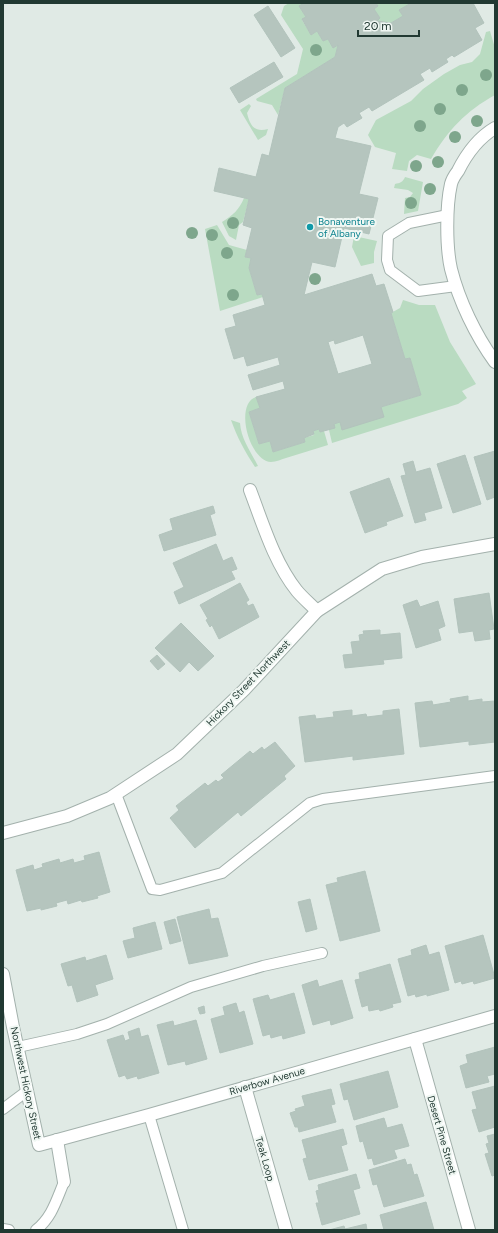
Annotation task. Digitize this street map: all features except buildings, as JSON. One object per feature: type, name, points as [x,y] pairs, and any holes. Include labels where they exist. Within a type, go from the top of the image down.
[{"type":"street","points":[[495,128],[486,133],[466,154],[451,183],[448,215],[450,261],[456,286],[460,298],[485,349],[495,362]]},
{"type":"street","points":[[250,490],[269,541],[281,565],[297,590],[317,611]]},
{"type":"street","name":"Hickory Street Northwest","points":[[3,833],[67,816],[110,798],[177,754],[244,690],[317,611],[382,569],[422,557],[495,544]]},
{"type":"street","name":"Northwest Hickory Street","points":[[3,974],[39,1145]]},
{"type":"street","name":"Riverbow Avenue","points":[[39,1145],[495,1016]]},
{"type":"street","name":"Desert Pine Street","points":[[415,1039],[469,1230]]},
{"type":"street","name":"Teak Loop","points":[[245,1087],[286,1230]]},
{"type":"street","points":[[57,1140],[64,1182]]},
{"type":"lane","points":[[448,215],[409,223],[388,236],[387,260],[390,270],[418,292],[456,286]]},
{"type":"lane","points":[[116,794],[152,889],[160,890],[222,873],[310,803],[323,798],[495,776]]},
{"type":"lane","points":[[18,1047],[78,1034],[107,1024],[191,987],[263,966],[322,953]]},
{"type":"lane","points":[[3,1109],[27,1091]]},
{"type":"lane","points":[[149,1115],[183,1230]]},
{"type":"lane","points":[[36,1230],[45,1223],[49,1217],[64,1182]]},
{"type":"lane","points":[[3,1229],[9,1230]]},
{"type":"green space","points":[[289,3],[304,3],[299,6],[306,17],[302,20],[311,35],[317,31],[323,41],[328,39],[333,48],[338,45],[335,57],[285,88],[278,115],[272,105],[257,101],[256,99],[297,74],[303,49],[281,15],[284,6]]},
{"type":"green space","points":[[376,3],[411,3],[399,10],[403,16],[391,23],[377,21],[380,18],[374,9],[378,6]]},
{"type":"green space","points":[[490,31],[495,48],[495,95],[475,108],[458,122],[444,139],[431,159],[417,155],[409,161],[407,171],[392,169],[396,153],[375,147],[368,135],[376,120],[411,101],[423,89],[444,74],[460,65],[472,62],[480,54],[486,32]]},
{"type":"green space","points":[[249,104],[251,106],[247,113],[253,127],[259,130],[268,129],[266,135],[258,140],[240,110]]},
{"type":"green space","points":[[405,177],[423,182],[418,211],[404,214],[405,198],[410,197],[413,193],[408,190],[394,188],[395,184],[401,182]]},
{"type":"green space","points":[[244,198],[249,199],[243,222],[239,225],[236,240],[229,236],[222,222],[235,212]]},
{"type":"green space","points":[[217,225],[229,245],[247,250],[245,257],[251,258],[249,268],[257,295],[262,294],[263,297],[220,311],[205,229]]},
{"type":"green space","points":[[354,236],[377,241],[374,252],[374,263],[361,266],[352,247]]},
{"type":"green space","points":[[403,300],[419,305],[435,305],[450,342],[476,384],[462,391],[467,398],[458,404],[332,443],[329,430],[334,424],[381,407],[421,395],[410,358],[405,359],[391,313],[400,308]]},
{"type":"green space","points":[[256,397],[260,408],[249,412],[259,444],[270,441],[273,452],[305,442],[304,438],[314,435],[313,431],[319,429],[320,432],[324,431],[328,445],[275,462],[263,459],[256,452],[251,443],[245,420],[249,402]]},
{"type":"green space","points":[[231,420],[240,423],[244,440],[258,466],[255,467],[248,456]]},
{"type":"place","name":"Bonaventure of Albany","points":[[310,227]]}]
